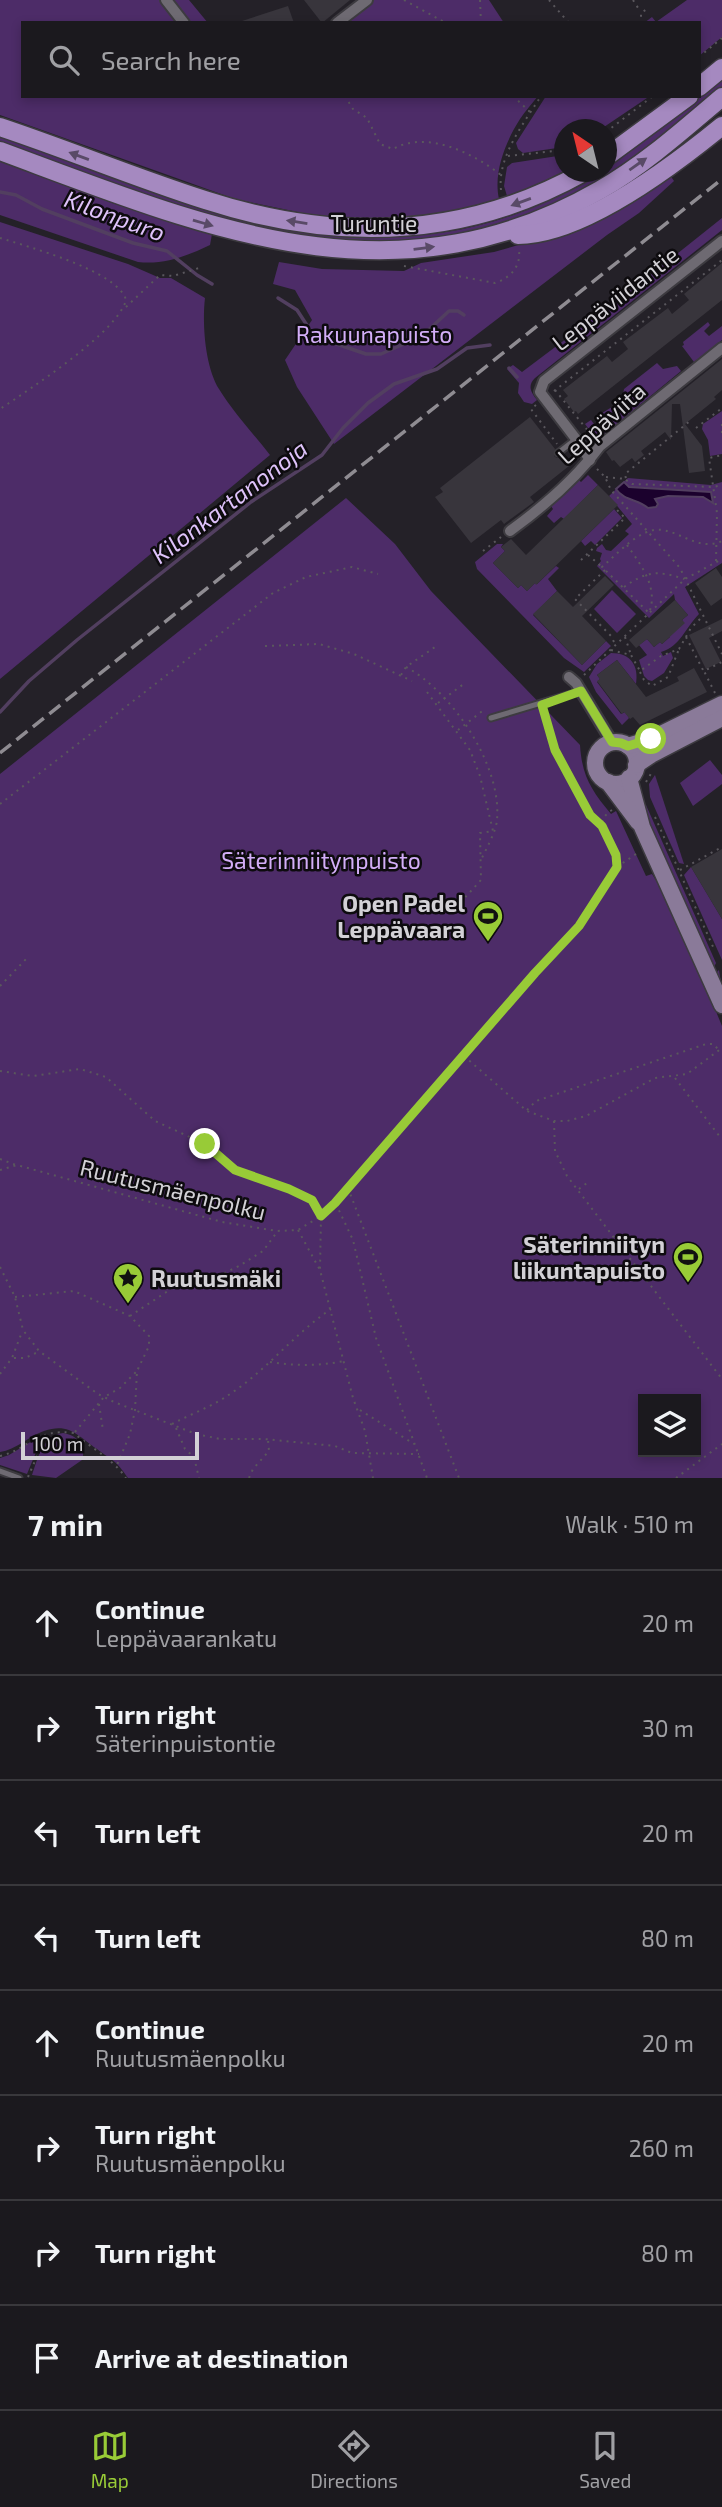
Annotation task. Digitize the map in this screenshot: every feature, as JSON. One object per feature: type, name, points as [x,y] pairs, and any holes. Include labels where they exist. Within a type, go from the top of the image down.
[{"type":"main road","points":[[701,85],[722,68]]},
{"type":"main road","name":"Turuntie","points":[[0,150],[200,223],[242,234],[301,246],[357,251],[414,249],[490,235],[556,212],[601,190],[722,97]]},
{"type":"main road","points":[[617,149],[685,98]]},
{"type":"main road","points":[[490,235],[531,235],[598,210],[644,185],[722,126]]},
{"type":"main road","name":"Turuntie","points":[[0,127],[207,201],[274,218],[332,227],[408,227],[450,222],[518,204],[563,182]]},
{"type":"main road","points":[[719,699],[651,739],[603,747],[595,759],[599,775],[608,782],[642,827],[722,1005]]},
{"type":"main road","points":[[608,782],[618,783],[637,776],[650,755],[722,718]]},
{"type":"main road","points":[[620,744],[635,755],[642,827]]},
{"type":"street","points":[[166,0],[182,21]]},
{"type":"street","points":[[340,21],[367,0]]},
{"type":"street","name":"Leppäviidantie","points":[[576,439],[540,392],[544,380],[722,241]]},
{"type":"street","name":"Leppäviita","points":[[510,531],[536,513],[590,460],[600,446],[722,348]]},
{"type":"street","points":[[576,439],[590,460]]},
{"type":"street","points":[[575,684],[620,744]]},
{"type":"lane","points":[[560,452],[576,439]]},
{"type":"lane","points":[[491,718],[542,705],[575,684]]},
{"type":"lane","points":[[0,1471],[19,1478]]},
{"type":"path","points":[[404,0],[442,21]]},
{"type":"path","points":[[480,0],[481,21]]},
{"type":"path","points":[[549,0],[567,21]]},
{"type":"path","points":[[633,0],[641,13],[641,21]]},
{"type":"path","points":[[641,13],[646,9]]},
{"type":"path","points":[[701,55],[722,38]]},
{"type":"path","points":[[346,98],[353,108],[367,118],[380,144],[393,149],[406,142],[447,146],[481,159],[502,174]]},
{"type":"path","points":[[515,98],[530,113]]},
{"type":"path","points":[[503,197],[500,188],[507,156],[540,98]]},
{"type":"path","points":[[617,124],[650,98]]},
{"type":"path","points":[[507,156],[554,151]]},
{"type":"path","points":[[0,238],[106,278],[120,287],[125,294],[124,308]]},
{"type":"path","points":[[404,265],[495,284],[506,279],[517,266],[519,246]]},
{"type":"path","points":[[600,446],[555,390],[722,260]]},
{"type":"path","points":[[0,408],[46,378],[86,345],[119,317],[124,308],[160,275],[173,276],[199,268]]},
{"type":"path","points":[[696,428],[722,408]]},
{"type":"path","points":[[531,409],[560,452]]},
{"type":"path","points":[[626,479],[625,474],[690,421]]},
{"type":"path","points":[[722,424],[722,437]]},
{"type":"path","points":[[716,562],[717,513],[709,458],[722,455]]},
{"type":"path","points":[[590,460],[605,477],[611,490],[680,568],[722,654]]},
{"type":"path","points":[[605,477],[626,479],[632,484],[722,485]]},
{"type":"path","points":[[581,560],[625,518],[615,508]]},
{"type":"path","points":[[615,645],[611,636],[575,599],[604,568],[628,545],[648,531],[665,530],[705,545],[722,541]]},
{"type":"path","points":[[483,551],[510,531]]},
{"type":"path","points":[[628,545],[646,573],[653,603],[649,613]]},
{"type":"path","points":[[588,555],[649,613]]},
{"type":"path","points":[[575,684],[685,579],[722,559]]},
{"type":"path","points":[[0,804],[273,593],[306,577],[352,567],[378,575]]},
{"type":"path","points":[[623,587],[646,573],[671,574],[685,579]]},
{"type":"path","points":[[625,636],[631,655],[645,680],[652,685],[668,677],[685,636],[703,616]]},
{"type":"path","points":[[685,636],[719,699]]},
{"type":"path","points":[[717,643],[722,640]]},
{"type":"path","points":[[265,646],[319,644],[354,654],[412,681]]},
{"type":"path","points":[[401,675],[406,667],[438,645]]},
{"type":"path","points":[[640,671],[661,656],[679,649]]},
{"type":"path","points":[[610,650],[631,655]]},
{"type":"path","points":[[704,671],[722,662]]},
{"type":"path","points":[[406,667],[431,683],[446,698],[466,724],[482,754],[495,792],[497,822],[480,862]]},
{"type":"path","points":[[437,705],[466,683]]},
{"type":"path","points":[[427,692],[457,731],[473,758],[493,831]]},
{"type":"path","points":[[542,705],[555,750],[590,815],[602,826],[616,855],[617,867]]},
{"type":"path","points":[[457,731],[485,709]]},
{"type":"path","points":[[473,758],[482,754]]},
{"type":"path","points":[[637,776],[648,776],[657,767]]},
{"type":"path","points":[[602,826],[606,814],[610,811]]},
{"type":"path","points":[[654,815],[717,957]]},
{"type":"path","points":[[450,915],[481,880],[480,833],[493,831]]},
{"type":"path","points":[[679,871],[722,847]]},
{"type":"path","points":[[617,867],[636,853]]},
{"type":"path","name":"Ruutusmäenpolku","points":[[0,1159],[222,1222],[277,1231],[298,1230],[321,1216],[335,1203],[579,926],[617,867]]},
{"type":"path","points":[[0,986],[29,957]]},
{"type":"path","points":[[463,1055],[527,1111],[554,1121],[567,1121],[586,1116],[655,1078],[687,1074],[721,1049],[713,1044],[706,1044],[536,1101],[527,1111]]},
{"type":"path","points":[[0,1071],[33,1076],[80,1069],[106,1077],[155,1121],[205,1144],[235,1170],[312,1200],[321,1216],[320,1270]]},
{"type":"path","points":[[675,1077],[720,1137],[722,1136]]},
{"type":"path","points":[[554,1121],[559,1163],[722,1379]]},
{"type":"path","points":[[0,1171],[17,1165]]},
{"type":"path","points":[[578,1190],[587,1183]]},
{"type":"path","points":[[348,1188],[459,1478]]},
{"type":"path","points":[[335,1203],[353,1240],[376,1338],[427,1478]]},
{"type":"path","points":[[298,1230],[320,1270],[353,1398],[365,1431],[373,1478]]},
{"type":"path","points":[[130,1316],[174,1287],[212,1279],[239,1266],[263,1251],[277,1231]]},
{"type":"path","points":[[0,1267],[15,1297],[23,1330],[39,1351],[104,1397],[195,1434],[335,1446],[352,1453],[419,1454]]},
{"type":"path","points":[[15,1297],[74,1291],[130,1316],[149,1336],[149,1346],[137,1371],[120,1388],[104,1397],[74,1433]]},
{"type":"path","points":[[171,1425],[230,1395],[312,1322],[331,1309]]},
{"type":"path","points":[[0,1374],[12,1358],[23,1330]]},
{"type":"path","points":[[12,1358],[25,1358],[39,1351]]},
{"type":"path","points":[[269,1362],[286,1365],[344,1361]]},
{"type":"path","points":[[117,1465],[130,1434],[135,1410],[137,1371]]},
{"type":"path","points":[[99,1403],[103,1430]]},
{"type":"path","points":[[358,1409],[415,1444]]},
{"type":"path","points":[[176,1427],[185,1449],[194,1457],[199,1478]]},
{"type":"path","points":[[28,1478],[44,1440],[50,1433]]},
{"type":"path","points":[[0,1455],[33,1438],[50,1433],[74,1433],[117,1465],[126,1478]]},
{"type":"path","points":[[249,1478],[253,1469],[269,1451],[268,1440]]},
{"type":"path","points":[[676,1478],[722,1444]]},
{"type":"green space","points":[[0,0],[189,0],[206,21],[21,21],[21,98],[536,98],[520,119],[506,147],[499,168],[499,199],[434,216],[355,221],[235,199],[0,115]]},
{"type":"green space","points":[[373,0],[489,0],[503,21],[347,21]]},
{"type":"green space","points":[[687,0],[722,0],[722,37],[701,54],[701,21],[657,21]]},
{"type":"green space","points":[[722,78],[722,88],[663,137],[617,169],[617,160],[701,98]]},
{"type":"green space","points":[[545,98],[647,98],[616,119],[554,119],[554,148],[523,153],[516,143]]},
{"type":"green space","points":[[0,136],[150,191],[224,214],[299,230],[374,237],[449,231],[524,211],[581,182],[594,182],[536,211],[467,233],[402,241],[335,241],[302,238],[240,225],[149,197],[0,141]]},
{"type":"green space","points":[[554,157],[554,178],[507,196],[504,186],[507,167],[512,163]]},
{"type":"green space","points":[[0,160],[112,203],[212,234],[210,245],[175,259],[138,262],[0,215]]},
{"type":"green space","name":"Rakuunapuisto","points":[[668,172],[674,181],[639,213],[334,444],[297,387],[285,360],[312,320],[295,290],[273,284],[279,262],[322,269],[404,271],[421,263],[494,252],[539,239]]},
{"type":"green space","points":[[722,218],[722,230],[535,378],[531,389],[537,400],[532,404],[524,402],[518,393],[519,383],[507,369],[513,365],[522,372]]},
{"type":"green space","points":[[0,222],[128,264],[160,278],[171,278],[205,298],[206,345],[214,380],[230,406],[270,455],[0,679]]},
{"type":"green space","points":[[708,322],[710,325],[704,331],[709,336],[722,326],[722,340],[694,362],[682,346],[683,342]]},
{"type":"green space","points":[[657,363],[663,369],[677,366],[681,371],[597,440],[585,424],[591,420],[600,432],[610,424],[602,413],[622,401],[624,389]]},
{"type":"green space","points":[[722,411],[722,454],[710,456],[703,424]]},
{"type":"green space","points":[[588,475],[598,485],[564,519],[561,517],[554,523],[547,516],[553,509],[551,506],[578,479],[581,482]]},
{"type":"green space","points":[[628,478],[711,485],[722,482],[722,563],[685,587],[699,614],[673,646],[661,652],[663,656],[671,652],[673,658],[664,673],[652,681],[644,676],[639,660],[647,655],[639,645],[647,639],[654,647],[660,642],[662,644],[670,637],[668,634],[684,623],[682,620],[688,615],[675,600],[674,594],[649,618],[597,566],[602,553],[596,551],[597,548],[602,544],[606,550],[611,551],[629,534],[625,531],[632,524],[609,496]]},
{"type":"green space","name":"Säterinniitynpuisto","points":[[346,498],[395,544],[431,591],[580,745],[585,774],[593,790],[611,814],[616,811],[646,876],[652,874],[673,908],[722,1026],[722,1478],[128,1478],[111,1459],[73,1432],[60,1428],[44,1431],[12,1449],[0,1452],[0,774]]},
{"type":"green space","points":[[614,509],[622,518],[595,545],[591,541],[585,546],[581,541]]},
{"type":"green space","points":[[497,544],[503,544],[501,547],[505,551],[493,563],[518,588],[521,585],[527,591],[556,566],[559,568],[548,579],[557,591],[533,615],[582,665],[606,641],[611,646],[584,672],[564,658],[477,569],[475,562]]},
{"type":"green space","points":[[612,590],[636,614],[617,633],[594,609]]},
{"type":"green space","points":[[611,653],[628,658],[635,666],[636,672],[636,684],[617,660],[597,675],[600,679],[597,682],[621,714],[625,712],[629,718],[622,725],[596,692],[589,677],[597,664]]},
{"type":"green space","points":[[710,760],[722,775],[722,784],[693,806],[680,783]]},
{"type":"green space","points":[[655,775],[684,864],[679,863],[650,797],[649,784]]},
{"type":"green space","points":[[646,805],[716,963],[714,967],[717,972],[719,970],[722,989],[642,807]]},
{"type":"green space","points":[[691,867],[722,919],[722,960],[684,875]]},
{"type":"green space","points":[[63,1433],[80,1442],[82,1460],[56,1478],[32,1475],[46,1443],[50,1438]]},
{"type":"green space","points":[[37,1438],[41,1440],[27,1474],[0,1465],[0,1458]]},
{"type":"shaded area","points":[[624,482],[629,487],[711,492],[713,503],[703,497],[668,496],[655,499],[658,504],[656,507],[648,508],[619,493],[616,489]]},
{"type":"building","points":[[304,0],[350,0],[324,21],[320,21]]},
{"type":"building","points":[[288,6],[293,21],[242,21]]},
{"type":"building","points":[[722,263],[722,300],[578,414],[574,412],[564,399],[568,396],[563,390],[607,356],[612,362],[628,349],[623,342],[668,308],[672,314],[689,300],[684,294]]},
{"type":"building","points":[[722,359],[722,390],[714,397],[716,399],[685,424],[702,446],[705,471],[689,473],[680,404],[672,404],[671,440],[665,432],[641,451],[644,455],[635,462],[632,458],[620,467],[612,461],[606,452]]},
{"type":"building","points":[[530,417],[555,449],[554,456],[561,457],[569,466],[530,497],[534,502],[504,524],[501,520],[471,543],[435,497],[443,492],[440,488]]},
{"type":"building","points":[[598,485],[618,505],[536,585],[535,583],[527,591],[521,585],[518,588],[493,563],[505,551],[501,547],[511,539],[526,555]]},
{"type":"building","points":[[716,568],[722,577],[722,598],[711,606],[695,583]]},
{"type":"building","points":[[605,576],[614,585],[582,616],[606,641],[582,665],[533,614],[557,591],[573,607]]},
{"type":"building","points":[[675,600],[688,615],[682,620],[685,623],[662,644],[660,642],[654,647],[647,639],[636,648],[629,640]]},
{"type":"building","points":[[722,619],[722,631],[709,638],[721,662],[706,669],[689,635]]},
{"type":"building","points":[[617,660],[646,697],[679,681],[677,677],[694,668],[707,692],[640,725],[633,717],[630,719],[624,712],[622,714],[597,681],[600,679],[597,675]]},
{"type":"building","points":[[722,849],[722,919],[691,867]]},
{"type":"waterway","name":"Kilonpuro","points":[[0,192],[16,195],[42,209],[133,243],[167,251],[212,284]]},
{"type":"waterway","name":"Kilonpuro","points":[[278,298],[297,310],[312,333],[366,354],[381,354],[422,336],[449,311],[458,311],[464,315]]},
{"type":"waterway","name":"Kilonkartanonoja","points":[[0,712],[29,681],[77,640],[251,502],[322,455],[343,428],[368,403],[394,384],[437,369],[467,348],[490,345]]},
{"type":"waterway","points":[[509,368],[517,377]]},
{"type":"railway","points":[[0,753],[722,179]]},
{"type":"place","name":"Open Padel Leppävaara","points":[[488,943]]},
{"type":"place","name":"Säterinniityn liikuntapuisto","points":[[688,1284]]},
{"type":"place","name":"Ruutusmäki","points":[[128,1305]]},
{"type":"route","points":[[205,1144],[235,1170],[312,1200],[321,1216],[579,926],[617,867],[616,855],[602,826],[590,815],[555,750],[542,705],[581,691],[612,742],[628,746],[651,739]]}]
